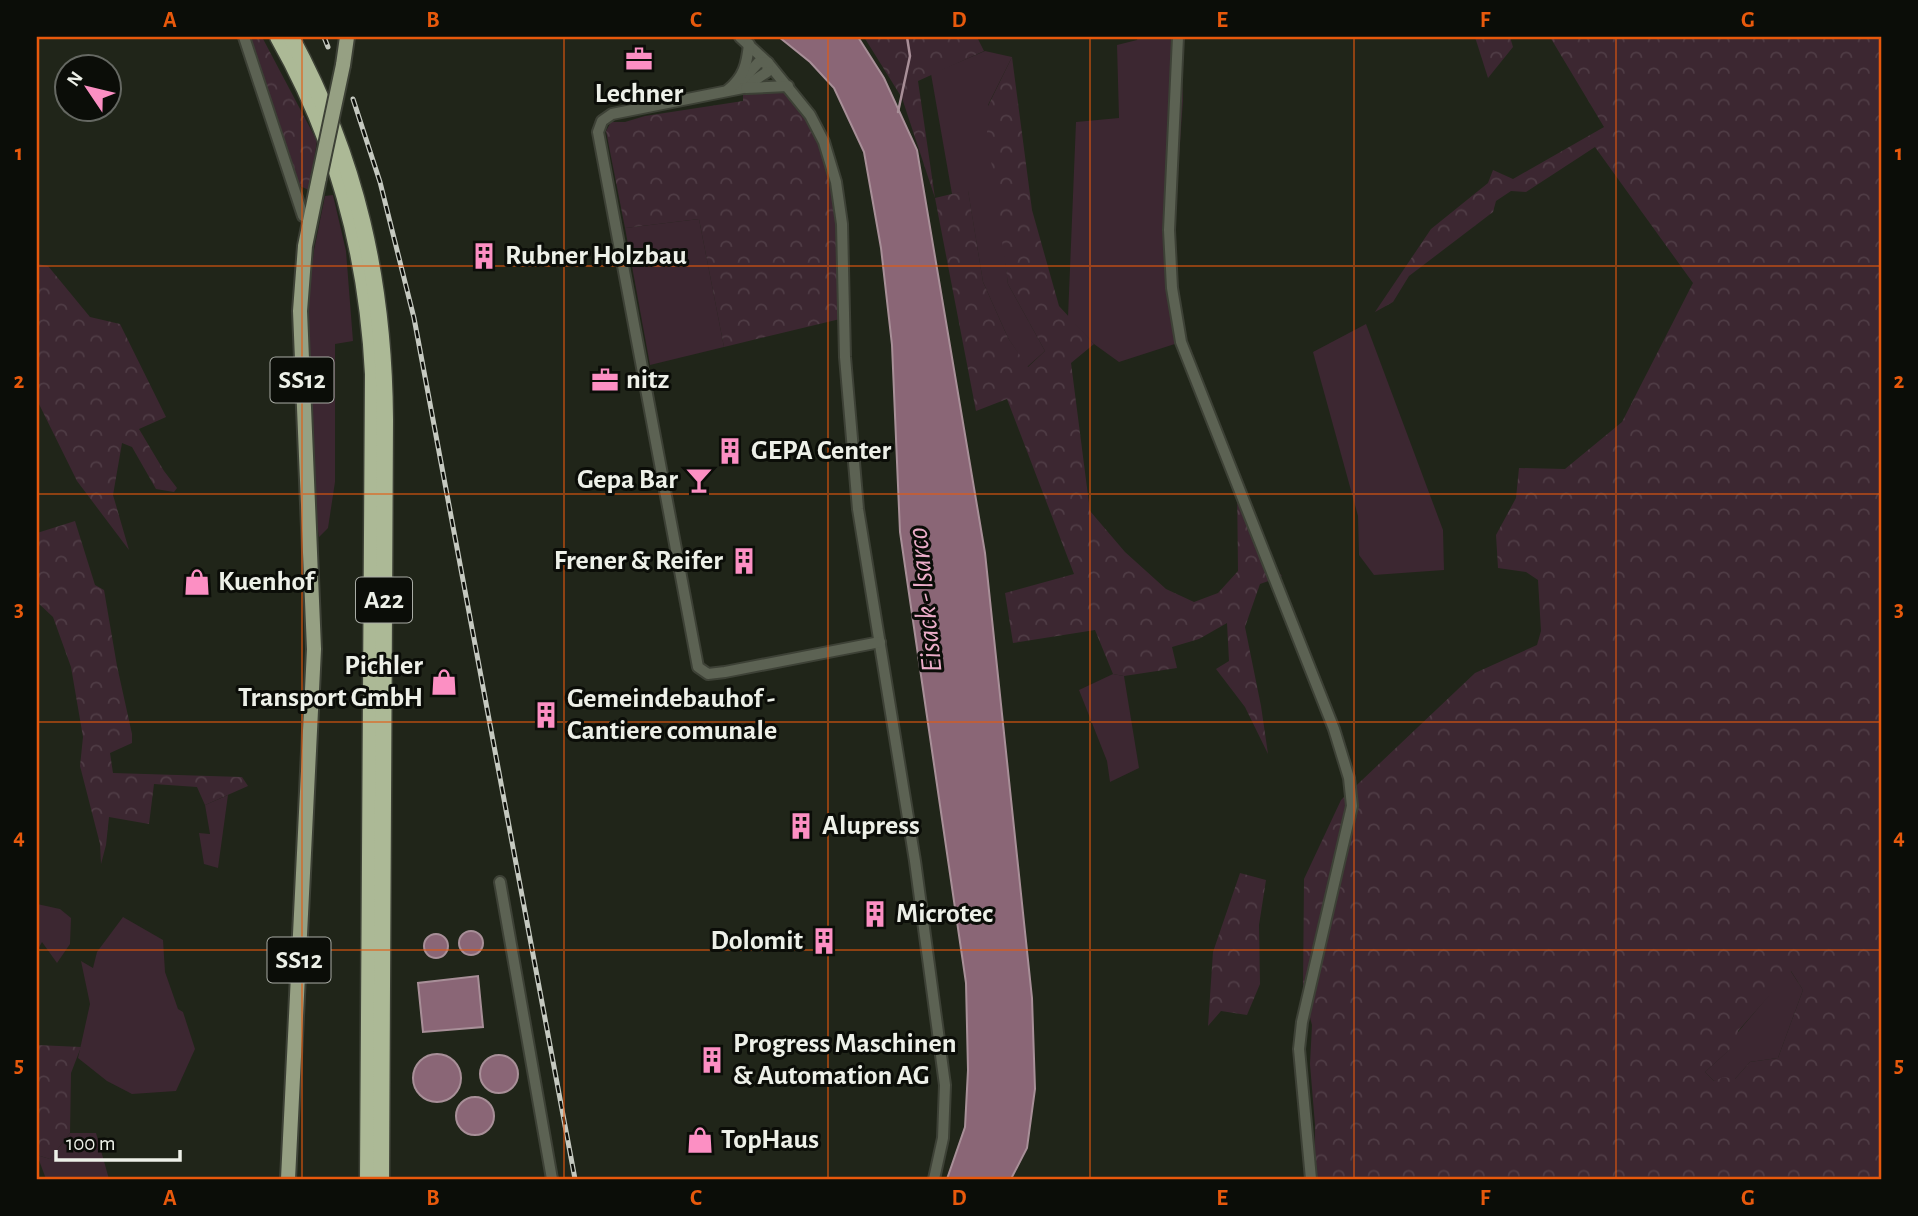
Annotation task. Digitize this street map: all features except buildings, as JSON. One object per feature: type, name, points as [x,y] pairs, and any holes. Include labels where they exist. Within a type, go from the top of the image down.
[{"type":"highway","name":"A22","points":[[278,37],[318,118],[340,178],[362,266],[371,341],[373,385],[368,1179]]},
{"type":"highway","name":"A22","points":[[291,37],[328,113],[351,174],[373,263],[383,338],[385,433],[381,1179]]},
{"type":"main road","name":"SS12","points":[[288,1179],[314,657],[300,324],[302,276],[347,37]]},
{"type":"street","points":[[244,37],[303,216],[311,217]]},
{"type":"street","points":[[1178,37],[1170,230],[1172,288],[1181,342],[1344,754],[1349,778],[1352,806],[1302,1022],[1299,1049],[1311,1179]]},
{"type":"street","points":[[745,40],[788,86],[810,115],[824,142],[836,182],[842,224],[845,357],[858,509],[915,861],[943,1064],[946,1110],[934,1179]]},
{"type":"street","points":[[741,85],[748,61],[745,40]]},
{"type":"street","points":[[741,85],[760,62],[768,63]]},
{"type":"street","points":[[788,86],[741,85],[728,91],[611,114],[602,121],[598,132],[698,667],[708,674],[724,672],[880,642]]},
{"type":"street","points":[[500,882],[552,1179]]},
{"type":"green space","points":[[239,37],[262,37],[317,141],[309,190],[295,184],[270,100]]},
{"type":"green space","points":[[864,37],[977,37],[984,51],[918,81],[935,198],[902,98]]},
{"type":"green space","points":[[1138,37],[1180,37],[1183,100],[1173,243],[1181,342],[1119,362],[1094,344],[1068,317],[1076,122],[1119,118],[1117,45],[1137,40]]},
{"type":"green space","points":[[1475,37],[1510,37],[1513,47],[1488,78]]},
{"type":"green space","points":[[1550,37],[1881,37],[1881,1179],[1314,1179],[1315,1125],[1310,1064],[1312,1025],[1303,991],[1304,879],[1341,800],[1475,673],[1537,645],[1541,631],[1538,580],[1526,572],[1498,568],[1496,535],[1516,498],[1519,468],[1565,469],[1622,422],[1693,283],[1595,147],[1526,192],[1511,191],[1496,201],[1493,212],[1409,276],[1393,302],[1375,312],[1431,229],[1488,183],[1493,170],[1513,179],[1604,127]],"holes":[[[1791,971],[1803,990],[1778,1058],[1750,1062],[1735,1079],[1724,1077],[1714,1081],[1705,1072],[1738,1042],[1738,1031]]]},
{"type":"green space","points":[[985,51],[1012,57],[988,105],[1008,284],[1045,351],[1027,367],[1008,338],[983,282],[968,191],[952,194],[931,74]]},
{"type":"green space","points":[[1012,57],[1032,210],[1059,306],[1094,344],[1071,363],[1090,511],[1125,552],[1166,589],[1194,602],[1218,593],[1238,571],[1237,483],[1266,558],[1282,576],[1260,584],[1245,627],[1268,754],[1245,707],[1216,669],[1229,661],[1227,623],[1199,639],[1172,647],[1177,668],[1124,676],[1113,674],[1095,630],[1013,643],[1005,593],[1074,574],[1007,399],[976,411],[935,198],[968,190],[983,282],[1008,338],[1028,367],[1045,351],[1008,284],[986,124],[988,106]]},
{"type":"green space","points":[[761,89],[782,90],[793,96],[816,138],[825,162],[836,214],[840,319],[724,347],[699,219],[625,228],[606,131],[611,122],[625,122],[645,116],[743,101],[743,95]]},
{"type":"green space","points":[[333,195],[346,251],[353,341],[335,344],[335,482],[328,528],[319,537],[315,513],[307,309],[314,250],[325,196]]},
{"type":"green space","points":[[699,219],[724,347],[650,365],[625,228]]},
{"type":"green space","points":[[37,264],[48,266],[90,317],[120,324],[166,417],[139,429],[177,488],[174,492],[156,489],[132,447],[122,443],[113,495],[129,550],[77,481],[37,400]]},
{"type":"green space","points":[[1366,324],[1443,530],[1444,570],[1374,575],[1359,555],[1358,516],[1313,352]]},
{"type":"green space","points":[[75,521],[95,585],[104,590],[132,734],[132,743],[110,753],[113,773],[242,777],[248,786],[205,805],[197,787],[154,784],[149,824],[109,817],[101,864],[100,844],[80,766],[83,737],[71,667],[53,617],[37,602],[37,533]]},
{"type":"green space","points":[[1113,674],[1124,676],[1139,768],[1110,782],[1107,761],[1079,690]]},
{"type":"green space","points":[[228,795],[218,868],[204,864],[199,833],[210,834],[205,805]]},
{"type":"green space","points":[[1240,873],[1266,880],[1259,925],[1260,984],[1247,1015],[1221,1011],[1208,1026],[1213,952]]},
{"type":"green space","points":[[37,904],[60,909],[71,918],[70,944],[57,963],[42,942],[37,951]]},
{"type":"green space","points":[[123,917],[163,940],[165,972],[178,1009],[183,1012],[195,1049],[176,1091],[132,1094],[107,1081],[78,1058],[90,1004],[81,961],[93,968],[97,952]]},
{"type":"green space","points":[[1790,970],[1803,990],[1778,1058],[1750,1062],[1735,1079],[1714,1081],[1705,1072],[1730,1049],[1738,1032]]},
{"type":"green space","points":[[37,1045],[81,1047],[71,1073],[70,1133],[50,1159],[37,1155]]},
{"type":"green space","points":[[70,1133],[96,1133],[109,1179],[46,1179],[37,1155],[50,1159]]},
{"type":"water","name":"Eisack - Isarco","points":[[779,37],[858,37],[884,78],[917,150],[985,553],[1032,998],[1035,1089],[1027,1148],[1011,1179],[947,1179],[965,1127],[968,1070],[966,983],[900,532],[892,345],[881,248],[864,152],[834,88],[810,62]]},
{"type":"water","points":[[471,931],[480,934],[483,943],[480,952],[471,955],[462,952],[459,943],[462,934]]},
{"type":"water","points":[[436,934],[447,941],[448,946],[441,957],[436,958],[425,951],[424,946],[431,935]]},
{"type":"water","points":[[478,976],[483,1027],[423,1032],[418,983]]},
{"type":"water","points":[[437,1054],[454,1061],[461,1078],[454,1095],[437,1102],[420,1095],[413,1078],[420,1061]]},
{"type":"water","points":[[499,1055],[513,1060],[518,1074],[513,1088],[499,1093],[485,1088],[480,1074],[485,1060]]},
{"type":"water","points":[[475,1097],[489,1102],[494,1116],[489,1130],[475,1135],[461,1130],[456,1116],[461,1102]]},
{"type":"waterway","points":[[898,112],[910,56],[907,37]]},
{"type":"railway","points":[[324,37],[328,47]]},
{"type":"railway","points":[[353,99],[380,182],[414,318],[575,1179]]},
{"type":"place","name":"Lechner","points":[[639,59]]},
{"type":"place","name":"Rubner Holzbau","points":[[484,256]]},
{"type":"place","name":"nitz","points":[[605,380]]},
{"type":"place","name":"GEPA Center","points":[[730,451]]},
{"type":"place","name":"Gepa Bar","points":[[699,480]]},
{"type":"place","name":"Frener & Reifer","points":[[744,561]]},
{"type":"place","name":"Kuenhof","points":[[197,582]]},
{"type":"place","name":"Pichler Transport GmbH","points":[[444,682]]},
{"type":"place","name":"Gemeindebauhof - Cantiere comunale","points":[[546,715]]},
{"type":"place","name":"Alupress","points":[[801,826]]},
{"type":"place","name":"Microtec","points":[[875,914]]},
{"type":"place","name":"Dolomit","points":[[824,941]]},
{"type":"place","name":"Progress Maschinen & Automation AG","points":[[712,1060]]},
{"type":"place","name":"TopHaus","points":[[700,1140]]}]
